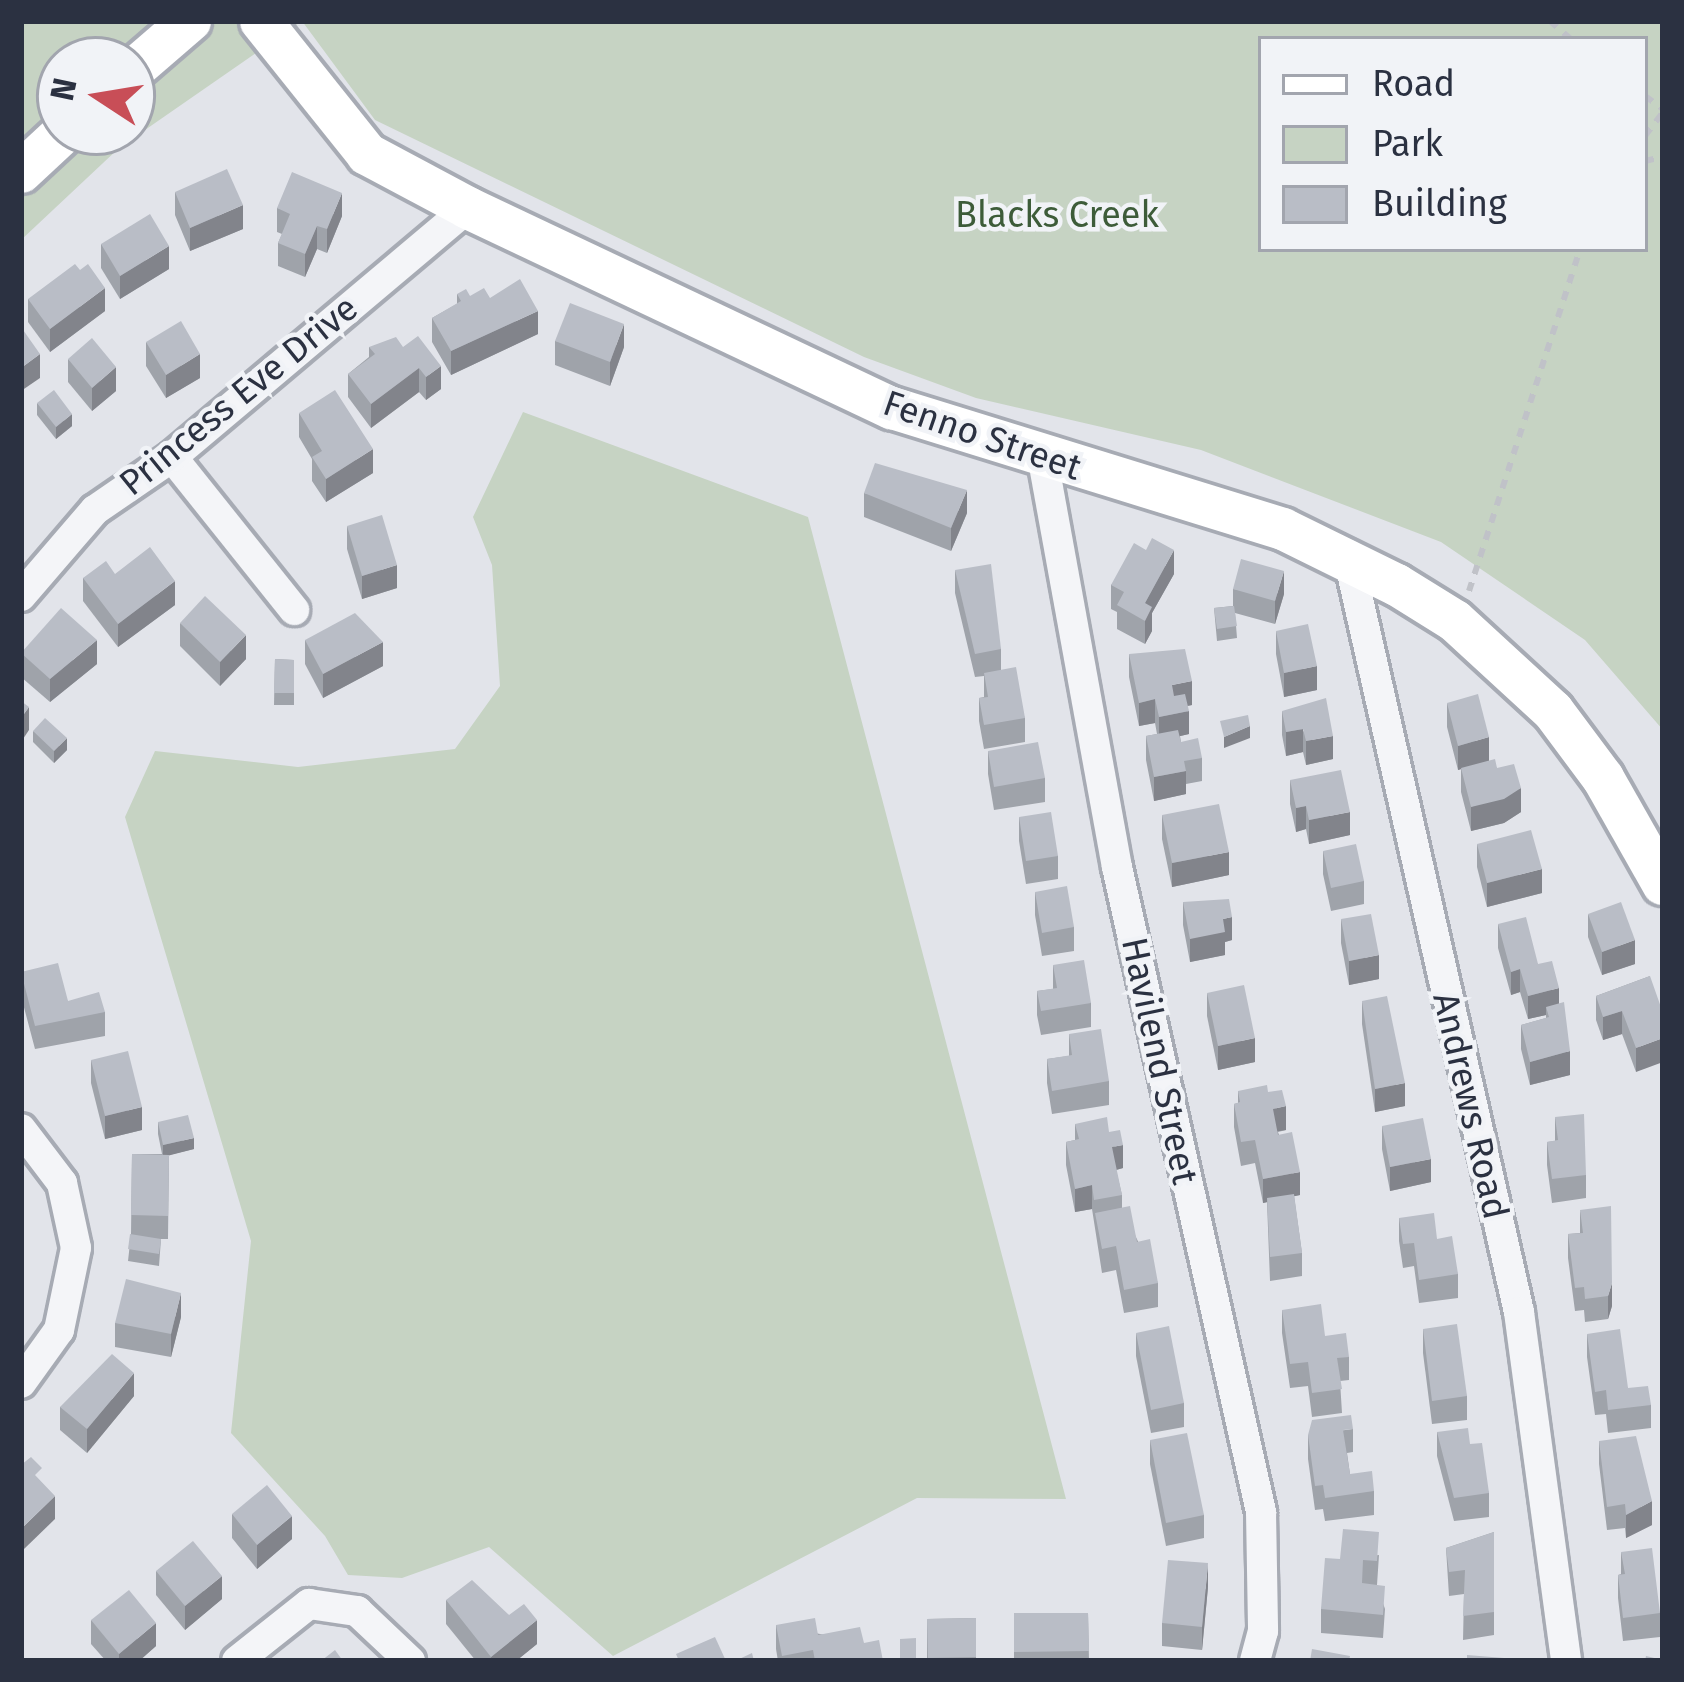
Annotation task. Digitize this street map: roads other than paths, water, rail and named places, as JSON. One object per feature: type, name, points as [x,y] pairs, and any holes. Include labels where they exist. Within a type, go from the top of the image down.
[{"type":"street","points":[[156,50],[190,21]]},
{"type":"street","name":"Fenno Street","points":[[261,21],[367,154],[468,208],[892,408],[1348,555],[1455,621],[1552,711],[1604,778],[1663,884]]},
{"type":"street","name":"Princess Eve Drive","points":[[21,596],[95,510],[172,457],[468,208]]},
{"type":"street","points":[[172,457],[294,610]]},
{"type":"street","name":"Havilend Street","points":[[1043,460],[1131,935],[1261,1512],[1263,1631],[1256,1661]]},
{"type":"street","name":"Andrews Road","points":[[1348,555],[1519,1312],[1566,1661]]},
{"type":"street","points":[[21,1129],[62,1183],[76,1248],[58,1330],[21,1383]]},
{"type":"street","points":[[237,1661],[309,1604],[358,1610],[410,1661]]},
{"type":"park label","name":"Blacks Creek","points":[[1057,216]]}]
